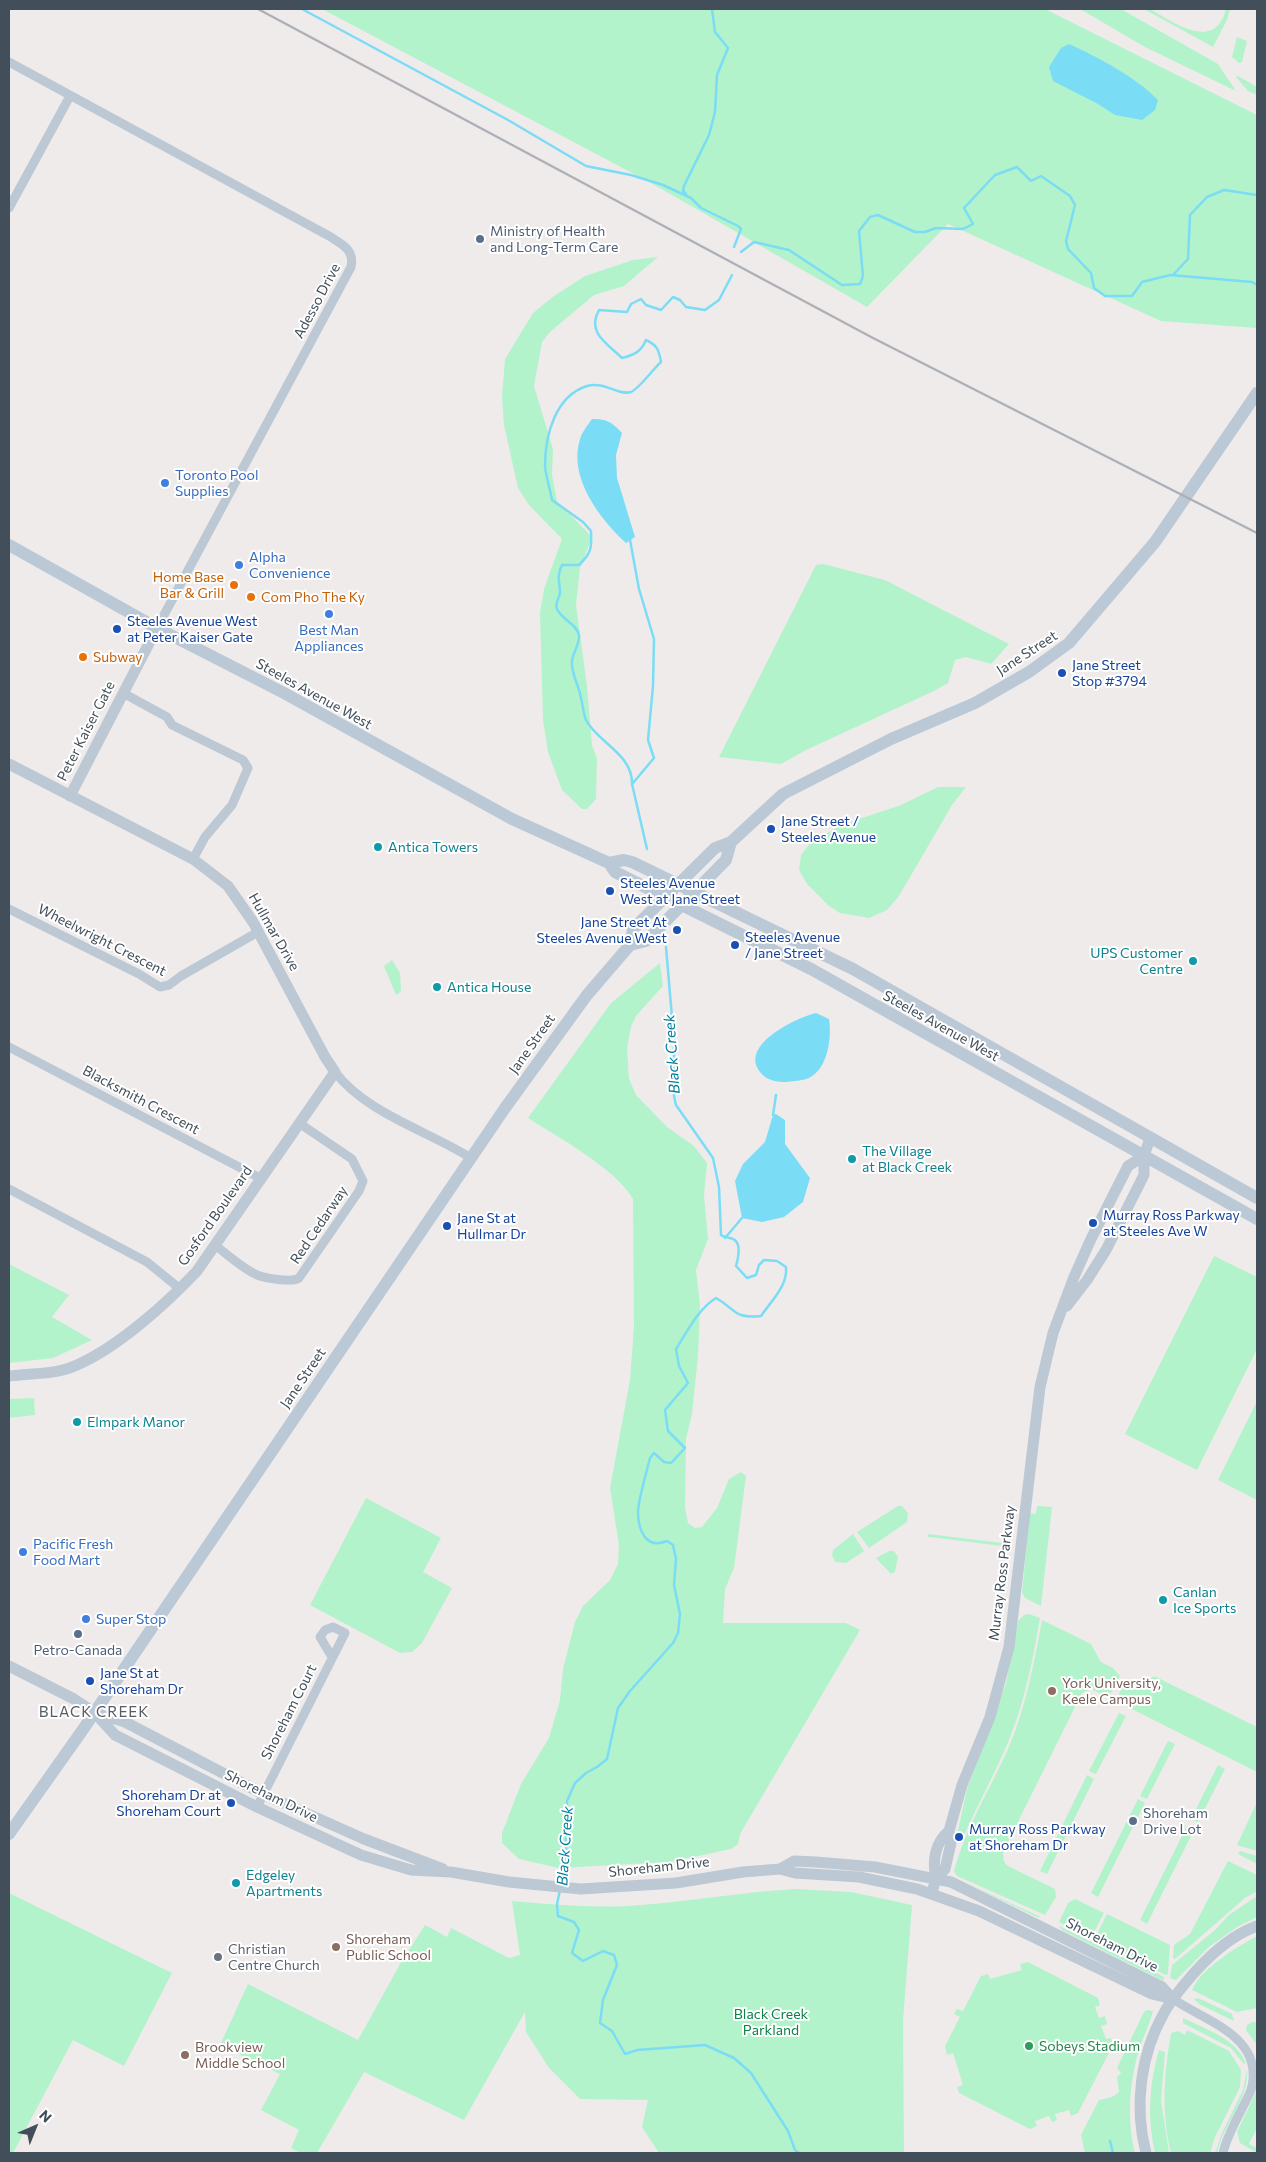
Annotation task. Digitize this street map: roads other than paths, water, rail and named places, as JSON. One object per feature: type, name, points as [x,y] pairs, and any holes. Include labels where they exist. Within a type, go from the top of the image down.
[{"type":"main road","name":"Jane Street","points":[[9,1834],[564,1024],[586,995],[630,945],[633,929],[715,848],[731,842],[783,794],[891,739],[975,703],[1029,672],[1069,643],[1155,542],[1257,393]]},
{"type":"main road","name":"Steeles Avenue West","points":[[9,545],[158,628],[284,693],[512,819],[609,862],[624,860],[632,862],[853,969],[1257,1198]]},
{"type":"main road","name":"Jane Street","points":[[630,945],[646,941],[726,860],[731,842]]},
{"type":"main road","name":"Steeles Avenue West","points":[[609,862],[615,872],[810,970],[1257,1219]]},
{"type":"main road","points":[[980,1065],[990,1048]]},
{"type":"street","name":"Adesso Drive","points":[[9,62],[333,238],[344,246],[353,259],[351,268],[158,628]]},
{"type":"street","points":[[9,208],[70,96]]},
{"type":"street","name":"Peter Kaiser Gate","points":[[70,796],[158,628]]},
{"type":"street","points":[[123,693],[168,717],[172,725],[243,760],[248,768],[232,805],[206,837],[193,858]]},
{"type":"street","name":"Hullmar Drive","points":[[9,764],[193,858],[228,886],[239,899],[325,1057],[342,1082],[372,1105],[471,1158]]},
{"type":"street","name":"Wheelwright Crescent","points":[[9,909],[160,987],[169,985],[181,976],[258,932]]},
{"type":"street","name":"Blacksmith Crescent","points":[[9,1047],[260,1178]]},
{"type":"street","name":"Gosford Boulevard","points":[[9,1376],[48,1373],[76,1366],[120,1339],[180,1288],[197,1271],[335,1072]]},
{"type":"street","name":"Red Cedarway","points":[[215,1245],[258,1275],[295,1281],[359,1191],[363,1182],[352,1159],[299,1122]]},
{"type":"street","name":"Murray Ross Parkway","points":[[1062,1313],[1088,1280],[1106,1250],[1144,1175],[1144,1156],[1150,1138]]},
{"type":"street","name":"Murray Ross Parkway","points":[[932,1893],[936,1878],[945,1869],[951,1843],[949,1831],[962,1785],[990,1717],[1009,1647],[1040,1387],[1053,1333],[1074,1277],[1091,1239],[1128,1166],[1144,1156]]},
{"type":"street","points":[[9,1189],[140,1258],[180,1288]]},
{"type":"street","name":"Shoreham Court","points":[[256,1807],[332,1657]]},
{"type":"street","name":"Shoreham Drive","points":[[9,1666],[74,1699],[94,1712],[116,1735],[256,1807],[361,1855],[411,1870],[451,1872],[509,1882],[581,1889],[676,1883],[742,1872],[780,1869],[795,1873],[859,1878],[898,1884],[932,1893],[979,1911],[1152,1994],[1173,1999]]},
{"type":"street","name":"Shoreham Drive","points":[[94,1712],[125,1722],[263,1794],[364,1839],[451,1872]]},
{"type":"street","name":"Shoreham Drive","points":[[780,1869],[794,1862],[816,1862],[875,1867],[936,1878],[979,1895],[1146,1979],[1162,1988],[1173,1999]]},
{"type":"street","points":[[1146,2153],[1139,2109],[1143,2074],[1149,2048],[1163,2013],[1215,1951],[1257,1926]]},
{"type":"street","points":[[1173,1999],[1242,2039],[1255,2058],[1253,2087],[1226,2142],[1223,2153]]},
{"type":"water","points":[[1069,44],[1104,62],[1139,84],[1158,100],[1155,110],[1142,120],[1115,115],[1053,81],[1049,67],[1061,48]]},
{"type":"water","points":[[592,419],[609,422],[622,433],[616,455],[617,478],[635,537],[626,543],[596,509],[588,496],[578,468],[577,453],[580,439]]},
{"type":"water","points":[[816,1013],[829,1019],[830,1026],[829,1043],[821,1068],[809,1078],[786,1082],[769,1079],[764,1076],[756,1065],[756,1055],[761,1045],[782,1028]]},
{"type":"water","points":[[776,1114],[785,1120],[785,1144],[810,1178],[803,1202],[784,1217],[762,1222],[742,1218],[735,1181],[743,1164],[765,1142],[773,1115]]},
{"type":"waterway","points":[[302,9],[508,120],[586,166],[631,175],[663,185],[691,198]]},
{"type":"waterway","points":[[686,194],[683,191],[684,186],[709,135],[715,112],[717,75],[728,48],[715,32],[712,9]]},
{"type":"waterway","name":"Black Creek","points":[[741,252],[754,242],[789,250],[842,285],[860,284],[863,276],[859,231],[870,217],[878,215],[915,232],[925,232],[936,228],[963,229],[973,224],[964,208],[995,175],[1017,167],[1031,181],[1041,176],[1070,196],[1075,205],[1066,241],[1068,249],[1091,273],[1094,288],[1105,296],[1132,296],[1142,282],[1170,275],[1252,282],[1257,285]]},
{"type":"waterway","name":"Black Creek","points":[[1173,275],[1188,259],[1190,215],[1207,197],[1224,190],[1257,195]]},
{"type":"waterway","points":[[691,198],[701,208],[741,229],[734,247]]},
{"type":"waterway","name":"Black Creek","points":[[647,849],[631,774],[627,764],[591,728],[584,715],[572,666],[578,642],[578,631],[559,613],[556,606],[560,593],[560,569],[562,565],[579,565],[583,561],[590,550],[591,531],[583,522],[552,500],[546,474],[545,454],[554,419],[567,398],[576,391],[594,385],[626,393],[631,392],[661,362],[657,348],[646,340],[637,352],[622,358],[605,343],[597,332],[595,325],[599,310],[627,312],[631,304],[641,299],[646,305],[661,310],[673,297],[680,300],[686,307],[705,310],[719,300],[732,275]]},
{"type":"waterway","points":[[630,540],[639,589],[654,639],[653,686],[648,740],[654,758],[633,783]]},
{"type":"waterway","name":"Black Creek","points":[[561,1885],[566,1862],[567,1801],[575,1783],[607,1759],[618,1708],[630,1691],[673,1643],[678,1633],[680,1614],[674,1585],[676,1559],[673,1545],[667,1541],[660,1543],[649,1541],[645,1537],[638,1519],[638,1507],[650,1458],[654,1453],[664,1462],[671,1463],[685,1448],[668,1431],[665,1410],[688,1383],[679,1366],[676,1349],[698,1314],[716,1298],[740,1315],[761,1316],[782,1287],[786,1274],[786,1267],[777,1261],[764,1260],[759,1265],[756,1275],[747,1278],[736,1266],[739,1251],[738,1244],[731,1238],[721,1235],[719,1187],[713,1158],[676,1105],[674,1096],[674,1041],[666,947]]},
{"type":"waterway","points":[[773,1115],[776,1095]]},
{"type":"waterway","points":[[725,1238],[742,1218]]},
{"type":"waterway","name":"Black Creek","points":[[560,1890],[557,1904],[558,1916],[574,1922],[579,1930],[572,1953],[583,1961],[603,1951],[614,1955],[617,1965],[603,2000],[600,2023],[612,2031],[625,2054],[637,2050],[705,2045],[734,2058],[751,2073],[788,2131],[795,2150],[799,2153]]},
{"type":"waterway","points":[[1110,2141],[1113,2153]]},
{"type":"railway","points":[[258,9],[873,338],[1257,533]]},
{"type":"place","name":"Ministry of Health and Long-Term Care","points":[[480,239]]},
{"type":"place","name":"Toronto Pool Supplies","points":[[165,483]]},
{"type":"place","name":"Alpha Convenience","points":[[239,565]]},
{"type":"place","name":"Home Base Bar & Grill","points":[[234,585]]},
{"type":"place","name":"Com Pho The Ky","points":[[251,597]]},
{"type":"place","name":"Best Man Appliances","points":[[329,614]]},
{"type":"place","name":"Steeles Avenue West at Peter Kaiser Gate","points":[[117,629]]},
{"type":"place","name":"Subway","points":[[83,657]]},
{"type":"place","name":"Jane Street Stop #3794","points":[[1062,673]]},
{"type":"place","name":"Jane Street / Steeles Avenue","points":[[771,829]]},
{"type":"place","name":"Antica Towers","points":[[378,847]]},
{"type":"place","name":"Steeles Avenue West at Jane Street","points":[[610,891]]},
{"type":"place","name":"Jane Street At Steeles Avenue West","points":[[677,930]]},
{"type":"place","name":"Steeles Avenue / Jane Street","points":[[735,945]]},
{"type":"place","name":"UPS Customer Centre","points":[[1193,961]]},
{"type":"place","name":"Antica House","points":[[437,987]]},
{"type":"place","name":"The Village at Black Creek","points":[[852,1159]]},
{"type":"place","name":"Murray Ross Parkway at Steeles Ave W","points":[[1093,1223]]},
{"type":"place","name":"Jane St at Hullmar Dr","points":[[447,1226]]},
{"type":"place","name":"Elmpark Manor","points":[[77,1422]]},
{"type":"place","name":"Pacific Fresh Food Mart","points":[[23,1552]]},
{"type":"place","name":"Canlan Ice Sports","points":[[1163,1600]]},
{"type":"place","name":"Super Stop","points":[[86,1619]]},
{"type":"place","name":"Petro-Canada","points":[[78,1634]]},
{"type":"place","name":"Jane St at Shoreham Dr","points":[[90,1681]]},
{"type":"place","name":"York University, Keele Campus","points":[[1052,1691]]},
{"type":"place","name":"Shoreham Dr at Shoreham Court","points":[[231,1803]]},
{"type":"place","name":"Shoreham Drive Lot","points":[[1133,1821]]},
{"type":"place","name":"Murray Ross Parkway at Shoreham Dr","points":[[959,1837]]},
{"type":"place","name":"Edgeley Apartments","points":[[236,1883]]},
{"type":"place","name":"Shoreham Public School","points":[[336,1947]]},
{"type":"place","name":"Christian Centre Church","points":[[218,1957]]},
{"type":"place","name":"Sobeys Stadium","points":[[1029,2046]]},
{"type":"place","name":"Brookview Middle School","points":[[185,2055]]},
{"type":"district","name":"BLACK CREEK","points":[[94,1712]]},
{"type":"park label","name":"Black Creek Parkland","points":[[771,2022]]}]
